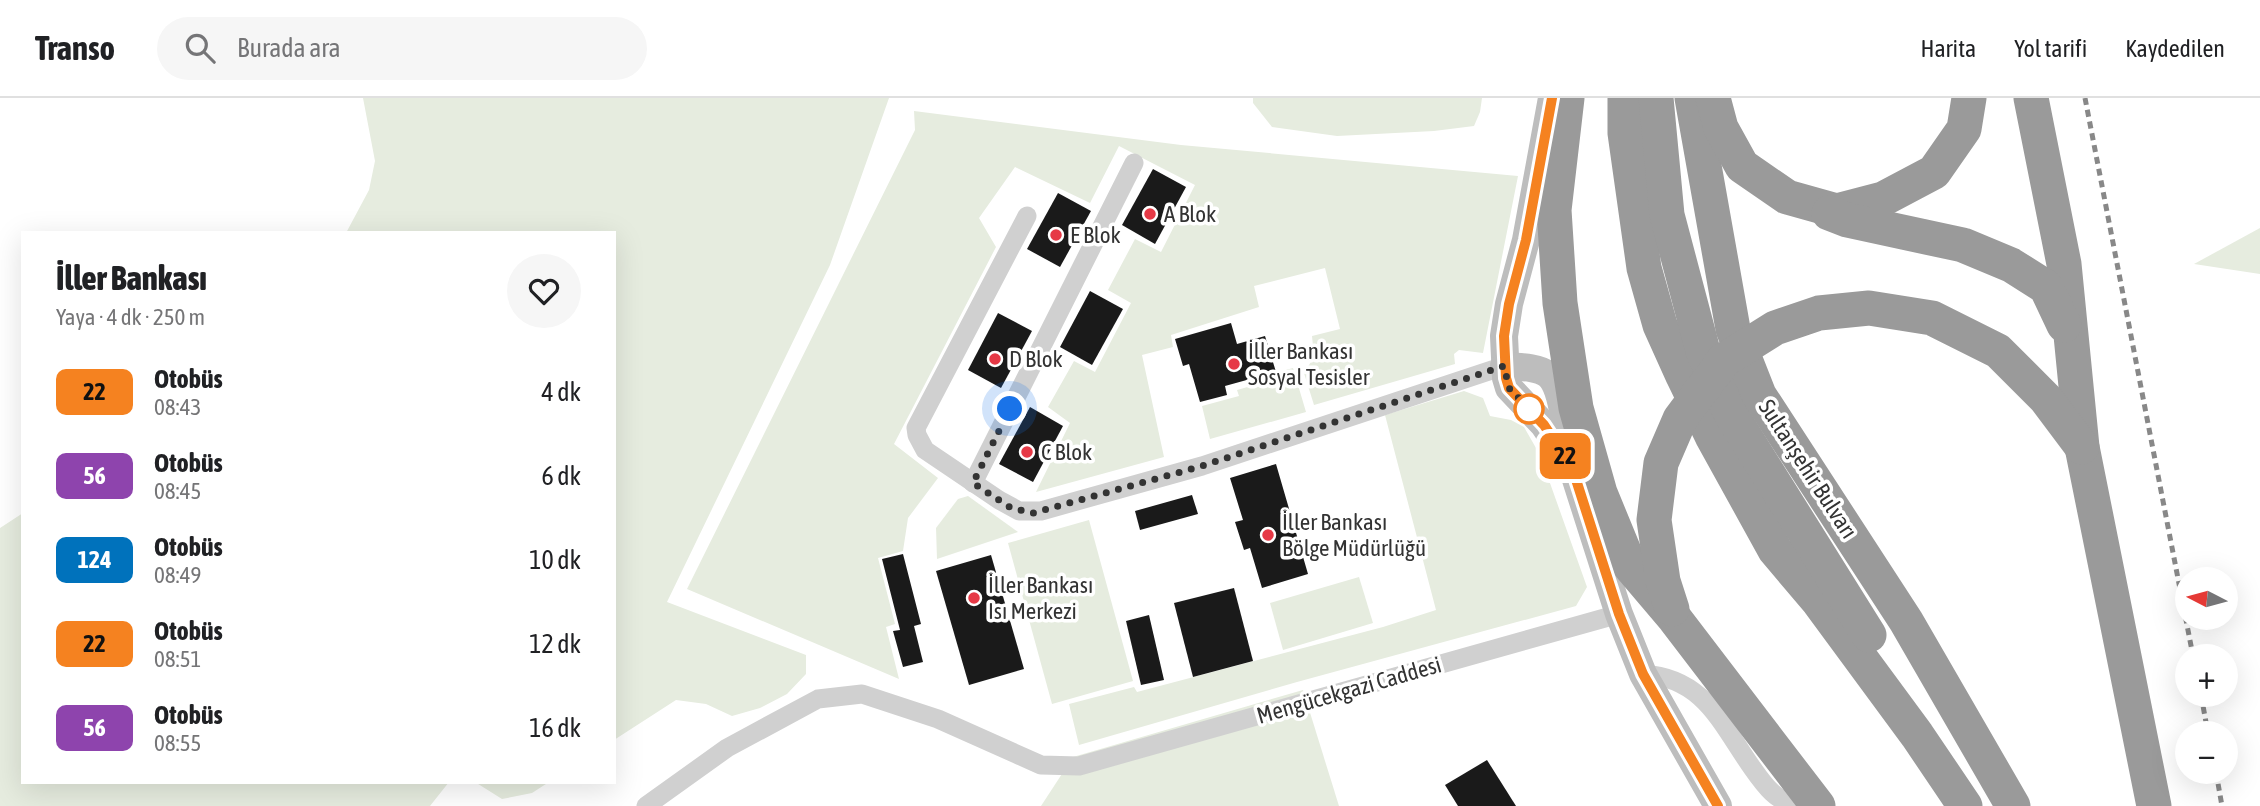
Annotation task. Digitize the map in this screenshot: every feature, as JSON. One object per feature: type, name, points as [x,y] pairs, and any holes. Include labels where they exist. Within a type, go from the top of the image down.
[{"type":"highway","points":[[1567,98],[1554,210],[1560,303],[1576,408],[1600,493],[1630,566],[1675,619],[1818,806]]},
{"type":"highway","points":[[1625,98],[1625,133],[1644,268],[1660,325],[1693,364]]},
{"type":"highway","name":"Sultanşehir Bulvarı","points":[[1656,98],[1667,215],[1693,364],[1722,426],[1957,775],[1973,806]]},
{"type":"highway","name":"Sultanşehir Bulvarı","points":[[1692,98],[1733,329],[1759,395],[1906,621],[2013,806]]},
{"type":"highway","points":[[1713,98],[1721,128],[1742,166],[1787,197],[1837,211],[1883,199],[1934,172],[1964,130],[1969,98]]},
{"type":"highway","points":[[2031,98],[2064,264],[2082,447],[2154,806]]},
{"type":"highway","points":[[1800,201],[1847,220],[1963,245],[2011,265],[2046,287],[2071,341]]},
{"type":"highway","points":[[1675,619],[1663,581],[1654,520],[1661,463],[1680,419],[1724,360],[1774,328],[1819,313],[1869,308],[1932,318],[1998,351],[2046,399],[2082,447]]},
{"type":"highway","points":[[1722,426],[1775,550],[1819,602],[1965,806]]},
{"type":"street","points":[[1552,98],[1526,240],[1509,304],[1504,336],[1504,366],[1509,388],[1544,425],[1572,467]]},
{"type":"street","points":[[973,483],[1134,163]]},
{"type":"street","points":[[1027,216],[916,428],[925,450],[1011,508],[1033,513],[1202,466],[1504,366],[1537,369],[1550,375],[1557,385],[1572,467],[1619,614],[1643,674],[1718,806]]},
{"type":"street","name":"Mengücekgazi Caddesi","points":[[646,806],[727,748],[818,699],[862,694],[938,719],[1041,765],[1079,766],[1619,614]]},
{"type":"street","points":[[1643,674],[1671,678],[1695,692],[1720,720],[1764,785],[1777,797],[1797,806]]},
{"type":"shaded area","points":[[363,98],[889,98],[830,265],[667,602],[806,655],[806,674],[787,694],[760,708],[732,716],[706,704],[676,700],[616,739],[616,231],[347,231],[369,190],[375,161]]},
{"type":"shaded area","points":[[1253,98],[1482,98],[1474,126],[1337,136],[1272,127],[1253,103]]},
{"type":"shaded area","points":[[914,111],[1181,145],[1518,176],[1483,353],[1459,350],[1454,354],[1455,364],[1314,405],[1304,373],[1314,357],[1312,336],[1340,329],[1325,268],[1254,286],[1259,307],[1171,335],[1173,347],[1142,355],[1164,457],[1036,492],[1070,423],[1048,407],[1074,361],[1095,372],[1131,303],[1108,290],[1135,239],[1161,252],[1195,185],[1119,146],[1090,203],[1015,167],[979,218],[996,247],[894,444],[938,478],[908,518],[903,551],[878,558],[895,624],[886,627],[899,679],[687,589],[915,130]]},
{"type":"shaded area","points":[[2260,228],[2260,274],[2194,264]]},
{"type":"shaded area","points":[[1293,368],[1306,412],[1210,439],[1202,406],[1239,396],[1237,390],[1279,378],[1282,371]]},
{"type":"shaded area","points":[[1464,391],[1483,398],[1490,416],[1511,420],[1524,427],[1540,455],[1587,587],[1576,606],[1079,745],[1069,704],[1134,687],[1137,692],[1383,627],[1436,610],[1385,415]]},
{"type":"shaded area","points":[[968,496],[1018,532],[937,559],[936,528],[958,499]]},
{"type":"shaded area","points":[[21,514],[21,784],[447,784],[430,806],[0,806],[0,528]]},
{"type":"shaded area","points":[[1089,520],[1133,681],[1052,704],[1008,543]]},
{"type":"shaded area","points":[[1359,577],[1373,623],[1283,650],[1270,603]]},
{"type":"shaded area","points":[[1303,690],[1339,806],[1041,806],[1073,757]]},
{"type":"shaded area","points":[[478,784],[546,784],[532,793],[502,799]]},
{"type":"building","name":"A Blok","points":[[1153,169],[1186,187],[1155,244],[1122,225]]},
{"type":"building","name":"E Blok","points":[[1058,193],[1091,211],[1060,267],[1027,249]]},
{"type":"building","points":[[1090,291],[1123,309],[1092,365],[1060,347]]},
{"type":"building","name":"D Blok","points":[[998,313],[1032,331],[1001,388],[968,370]]},
{"type":"building","name":"İller Bankası Sosyal Tesisler","points":[[1231,323],[1237,344],[1265,336],[1276,372],[1225,386],[1227,395],[1200,402],[1189,364],[1183,366],[1175,339]]},
{"type":"building","name":"C Blok","points":[[1030,407],[1063,426],[1033,482],[999,464]]},
{"type":"building","name":"İller Bankası Bölge Müdürlüğü","points":[[1276,464],[1308,574],[1262,588],[1250,548],[1244,550],[1235,522],[1243,520],[1230,478]]},
{"type":"building","points":[[1192,495],[1198,514],[1140,530],[1135,511]]},
{"type":"building","points":[[903,554],[921,624],[914,626],[923,662],[903,667],[893,631],[900,630],[882,559]]},
{"type":"building","name":"İller Bankası Isı Merkezi","points":[[991,555],[1024,669],[969,685],[936,571]]},
{"type":"building","points":[[1234,588],[1253,661],[1193,677],[1174,603]]},
{"type":"building","points":[[1149,615],[1164,680],[1141,685],[1126,621]]},
{"type":"building","points":[[1487,760],[1516,806],[1458,806],[1445,785]]},
{"type":"railway","points":[[2085,98],[2191,644]]},
{"type":"railway","points":[[2203,707],[2206,721]]},
{"type":"railway","points":[[2218,784],[2222,806]]},
{"type":"bus line","name":"22","points":[[1552,98],[1526,240],[1509,304],[1504,336],[1506,378],[1509,388],[1544,425],[1572,467],[1619,614],[1643,674],[1718,806]]},
{"type":"place","name":"A Blok","points":[[1150,214]]},
{"type":"place","name":"E Blok","points":[[1056,235]]},
{"type":"place","name":"D Blok","points":[[995,359]]},
{"type":"place","name":"İller Bankası Sosyal Tesisler","points":[[1234,364]]},
{"type":"place","name":"C Blok","points":[[1027,452]]},
{"type":"place","name":"İller Bankası Bölge Müdürlüğü","points":[[1268,535]]},
{"type":"place","name":"İller Bankası Isı Merkezi","points":[[974,598]]},
{"type":"route","points":[[1010,409],[973,483],[1011,508],[1025,513],[1202,466],[1504,366],[1509,388],[1529,409]]}]
